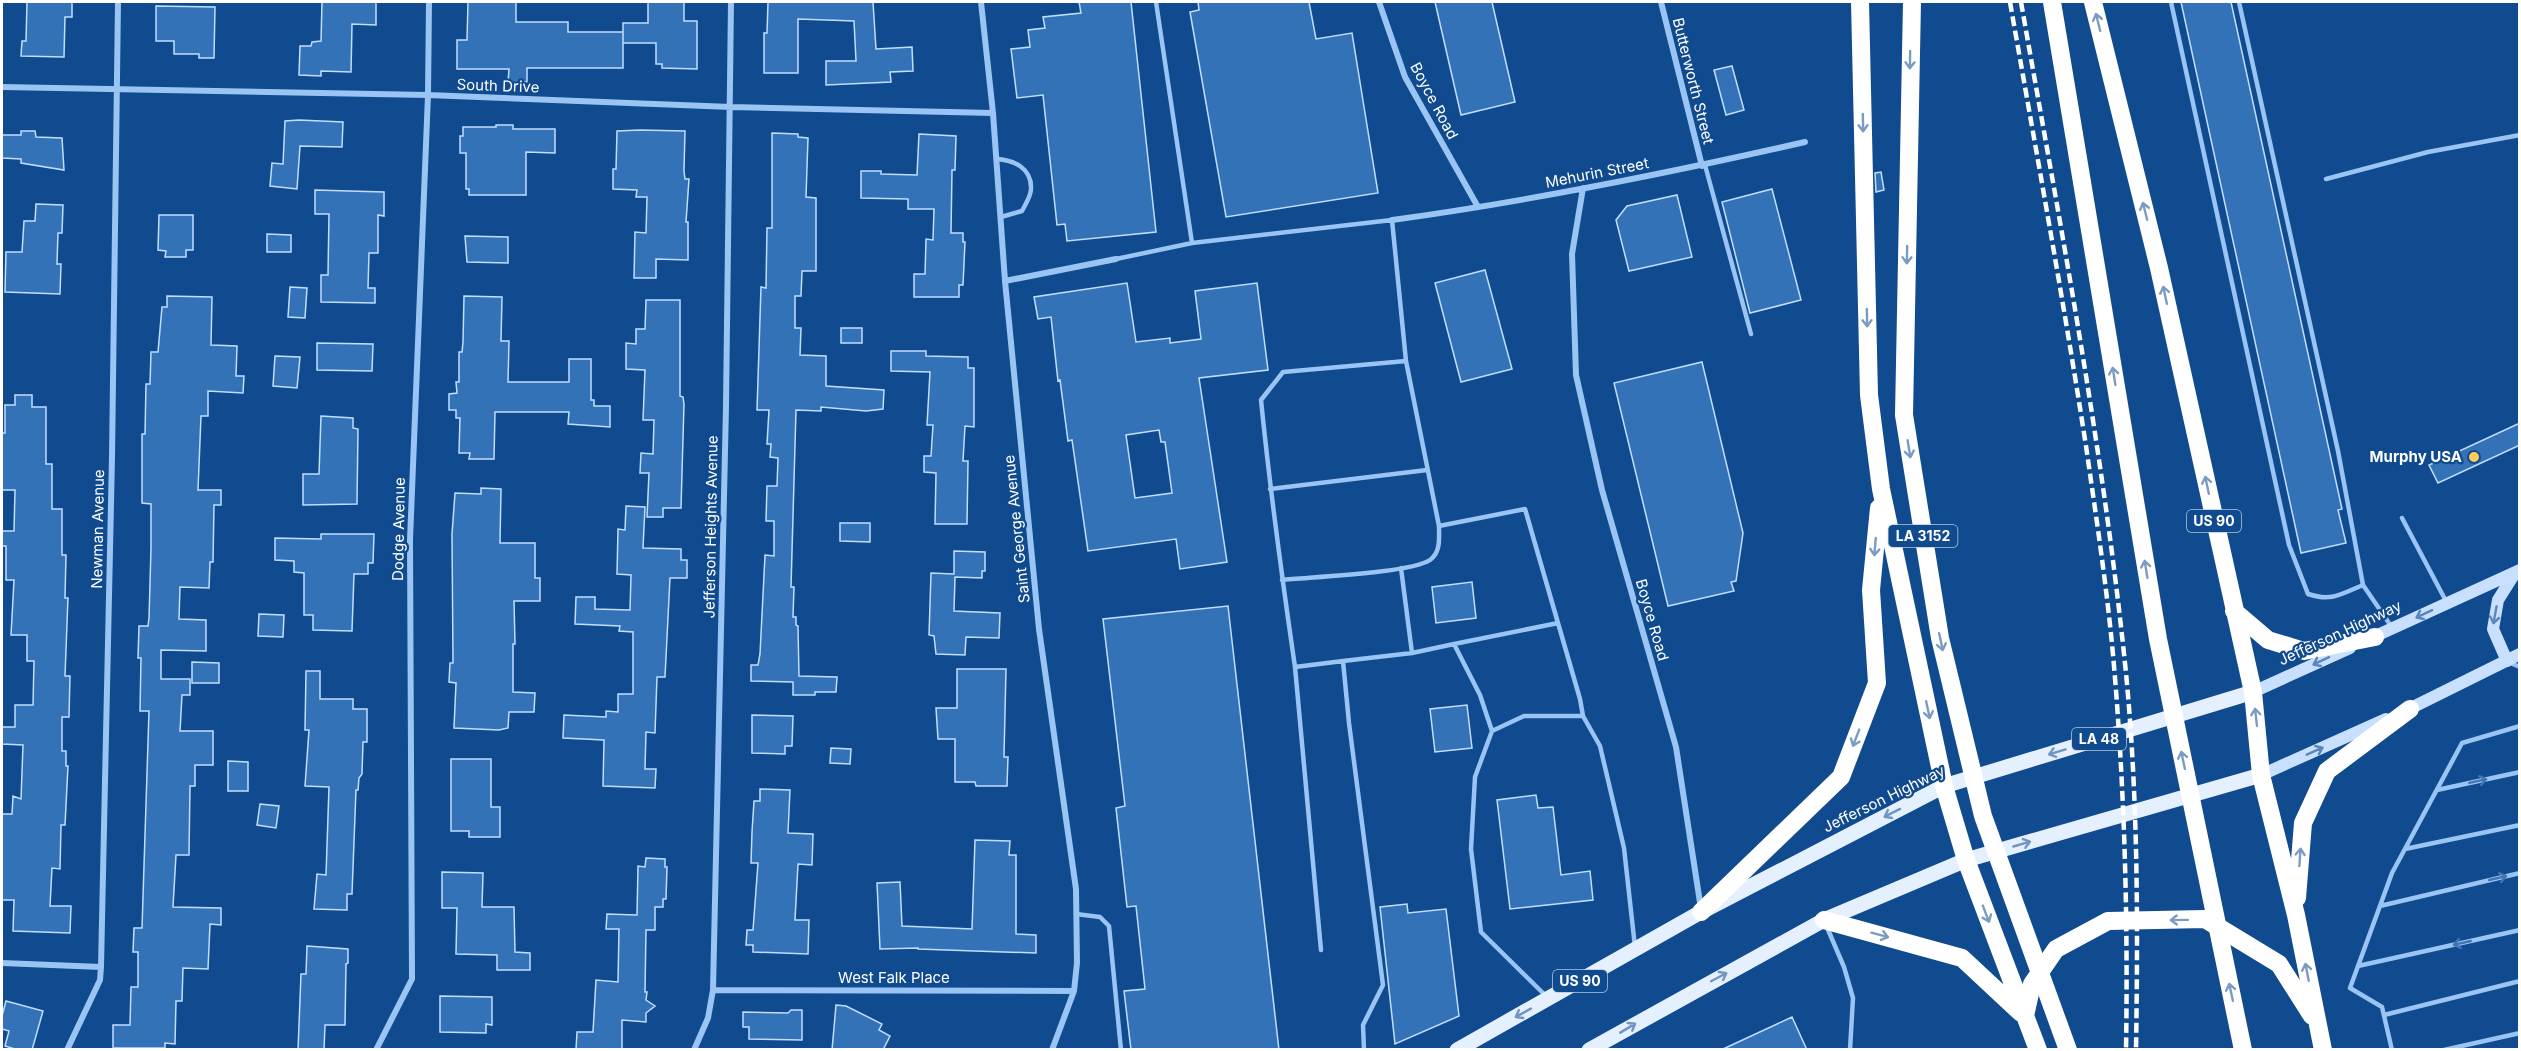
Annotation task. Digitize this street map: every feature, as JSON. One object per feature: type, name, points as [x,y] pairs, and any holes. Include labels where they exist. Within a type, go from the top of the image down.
[{"type":"highway","name":"US 90","points":[[1701,912],[1841,777],[1877,683],[1871,590],[1881,489],[1869,395],[1860,2]]},
{"type":"highway","name":"LA 3152","points":[[1912,2],[1904,415],[1940,638],[1983,816],[2068,1050]]},
{"type":"highway","points":[[2052,2],[2157,639],[2243,1050]]},
{"type":"highway","name":"US 90","points":[[2093,2],[2159,268],[2253,692],[2261,775]]},
{"type":"highway","points":[[1881,489],[1944,786],[1966,860],[2038,1050]]},
{"type":"highway","points":[[2234,611],[2268,640],[2304,651],[2375,636]]},
{"type":"highway","points":[[2296,915],[2303,823],[2327,771],[2410,708]]},
{"type":"highway","points":[[2261,775],[2296,915],[2323,1050]]},
{"type":"highway","points":[[2025,1016],[2032,984],[2056,948],[2108,921],[2205,919],[2279,964],[2318,1025]]},
{"type":"highway","points":[[1824,920],[1962,958],[2025,1016]]},
{"type":"main road","name":"Jefferson Highway","points":[[1457,1050],[1701,912],[1944,786],[2253,692],[2518,571]]},
{"type":"main road","points":[[2507,661],[2493,629],[2498,600],[2518,571]]},
{"type":"main road","points":[[1589,1050],[1605,1046],[1667,1005],[1824,920],[1966,860],[2261,775],[2410,708],[2520,654]]},
{"type":"street","name":"Newman Avenue","points":[[67,1050],[100,980],[101,967],[112,469],[118,2]]},
{"type":"street","name":"Dodge Avenue","points":[[376,1050],[412,979],[410,540],[428,95],[429,2]]},
{"type":"street","name":"Jefferson Heights Avenue","points":[[694,1050],[708,1018],[713,990],[731,107],[731,2]]},
{"type":"street","name":"Saint George Avenue","points":[[981,2],[993,112],[1005,280],[1039,629],[1076,889],[1077,963],[1074,991],[1052,1050]]},
{"type":"street","name":"Boyce Road","points":[[1379,2],[1405,77],[1478,207]]},
{"type":"street","name":"Butterworth Street","points":[[1661,2],[1703,165]]},
{"type":"street","name":"South Drive","points":[[2,87],[428,95],[731,107],[993,112]]},
{"type":"street","name":"Mehurin Street","points":[[1392,220],[1583,188],[1703,165],[1805,142]]},
{"type":"street","name":"Boyce Road","points":[[1583,188],[1572,254],[1576,375],[1602,490],[1676,747],[1701,912]]},
{"type":"street","points":[[1005,280],[1116,259]]},
{"type":"street","points":[[2,963],[101,967]]},
{"type":"street","name":"West Falk Place","points":[[713,990],[1074,991]]},
{"type":"lane","points":[[1156,2],[1192,243]]},
{"type":"lane","points":[[2171,2],[2289,545],[2308,594],[2333,598],[2363,585]]},
{"type":"lane","points":[[2239,2],[2335,439],[2363,585],[2393,628]]},
{"type":"lane","points":[[2326,179],[2428,152],[2520,135]]},
{"type":"lane","points":[[996,159],[1013,160],[1029,174],[1032,191],[1022,211],[1000,218]]},
{"type":"lane","points":[[1703,165],[1751,334]]},
{"type":"lane","points":[[1116,259],[1192,243],[1392,220],[1406,361],[1439,526],[1439,550],[1430,561],[1401,568],[1282,580]]},
{"type":"lane","points":[[1321,950],[1295,667],[1270,489],[1261,400],[1282,372],[1406,361]]},
{"type":"lane","points":[[1270,489],[1427,470]]},
{"type":"lane","points":[[1439,526],[1525,509],[1583,716],[1600,746],[1624,848],[1635,950]]},
{"type":"lane","points":[[2402,518],[2447,603]]},
{"type":"lane","points":[[1401,568],[1412,653]]},
{"type":"lane","points":[[1295,667],[1412,653],[1558,623]]},
{"type":"lane","points":[[1454,644],[1480,695],[1492,731],[1474,777],[1471,849],[1481,933],[1549,999]]},
{"type":"lane","points":[[1343,661],[1383,986],[1363,1025],[1364,1050]]},
{"type":"lane","points":[[2507,661],[2520,667]]},
{"type":"lane","points":[[1492,731],[1524,716],[1583,716]]},
{"type":"lane","points":[[2392,1050],[2382,1007],[2350,988],[2392,873],[2462,743],[2520,726]]},
{"type":"lane","points":[[2437,790],[2520,772]]},
{"type":"lane","points":[[2404,849],[2520,825]]},
{"type":"lane","points":[[2380,906],[2520,873]]},
{"type":"lane","points":[[1076,914],[1100,917],[1109,926],[1121,1050]]},
{"type":"lane","points":[[1824,920],[1844,967],[1853,998],[1850,1050]]},
{"type":"lane","points":[[2358,966],[2520,930]]},
{"type":"lane","points":[[2384,1015],[2520,981]]},
{"type":"lane","points":[[2444,1050],[2520,1033]]},
{"type":"building","points":[[27,2],[72,2],[72,17],[65,17],[64,57],[21,56],[22,41],[26,41]]},
{"type":"building","points":[[322,2],[376,2],[376,25],[352,24],[351,72],[321,71],[321,76],[299,75],[300,46],[311,46],[312,42],[321,41]]},
{"type":"building","points":[[468,2],[516,2],[516,22],[568,22],[568,32],[623,32],[623,68],[527,68],[527,82],[508,82],[509,69],[457,69],[457,40],[467,40]]},
{"type":"building","points":[[648,2],[684,2],[684,21],[697,21],[697,69],[662,68],[662,64],[656,64],[656,43],[623,43],[623,23],[648,23]]},
{"type":"building","points":[[768,2],[873,2],[876,49],[912,47],[913,71],[890,72],[891,82],[826,85],[826,61],[856,61],[854,21],[798,19],[798,73],[764,73],[764,33],[767,33]]},
{"type":"building","points":[[1079,2],[1131,2],[1156,232],[1067,241],[1065,224],[1057,225],[1043,95],[1017,98],[1011,49],[1030,47],[1028,30],[1045,28],[1043,17],[1081,13]]},
{"type":"building","points":[[1198,2],[1309,2],[1316,39],[1352,33],[1378,193],[1226,217],[1190,12],[1199,10]]},
{"type":"building","points":[[1435,2],[1492,2],[1515,102],[1461,115]]},
{"type":"building","points":[[2181,2],[2231,2],[2342,509],[2338,510],[2346,543],[2301,553]]},
{"type":"building","points":[[156,6],[215,7],[214,58],[199,58],[199,54],[174,54],[174,41],[156,41]]},
{"type":"building","points":[[1732,66],[1744,110],[1726,115],[1714,70]]},
{"type":"building","points":[[285,121],[343,122],[342,147],[300,146],[297,189],[270,186],[272,163],[283,164]]},
{"type":"building","points":[[496,125],[513,125],[513,129],[555,129],[555,153],[526,152],[526,195],[469,195],[469,189],[466,189],[466,153],[460,153],[460,136],[463,136],[463,127],[496,127]]},
{"type":"building","points":[[21,131],[35,131],[36,137],[62,138],[64,170],[21,163],[21,159],[2,158],[2,135],[21,135]]},
{"type":"building","points":[[617,131],[685,131],[684,171],[685,179],[689,179],[686,222],[688,222],[688,260],[656,259],[656,278],[634,278],[635,232],[646,233],[647,197],[636,197],[637,190],[613,189]]},
{"type":"building","points":[[772,133],[798,134],[798,137],[808,138],[806,197],[816,198],[816,271],[802,271],[801,296],[795,296],[795,328],[801,328],[800,355],[826,356],[826,386],[884,390],[883,409],[866,411],[821,407],[821,411],[796,410],[791,587],[794,587],[793,617],[796,617],[798,626],[799,676],[837,677],[836,692],[815,692],[815,695],[793,695],[793,682],[751,681],[751,665],[758,665],[760,654],[765,555],[774,556],[774,521],[766,521],[767,486],[777,486],[778,458],[770,457],[771,444],[767,444],[769,410],[757,410],[761,287],[766,288],[767,228],[772,228]]},
{"type":"building","points":[[919,134],[956,136],[955,170],[952,170],[951,233],[963,233],[963,242],[965,242],[963,285],[959,285],[959,297],[914,297],[914,274],[925,274],[926,239],[933,240],[934,209],[908,209],[908,199],[861,198],[861,171],[917,175]]},
{"type":"building","points":[[1881,172],[1884,190],[1876,192],[1875,173]]},
{"type":"building","points":[[1772,189],[1801,300],[1750,313],[1722,202]]},
{"type":"building","points":[[315,190],[384,192],[384,216],[378,215],[378,253],[369,253],[368,288],[375,288],[375,303],[321,302],[321,275],[328,275],[329,214],[315,214]]},
{"type":"building","points":[[1677,195],[1692,257],[1629,271],[1616,220],[1627,206]]},
{"type":"building","points":[[36,204],[63,205],[62,233],[58,233],[57,264],[61,264],[60,294],[5,292],[6,252],[22,252],[24,221],[35,221]]},
{"type":"building","points":[[159,215],[193,215],[193,250],[186,250],[186,257],[165,257],[166,251],[158,250]]},
{"type":"building","points":[[267,234],[291,235],[291,252],[267,252]]},
{"type":"building","points":[[465,236],[508,237],[508,263],[467,262]]},
{"type":"building","points":[[1485,270],[1512,369],[1461,382],[1435,283]]},
{"type":"building","points":[[1127,283],[1136,342],[1170,338],[1170,343],[1201,339],[1195,291],[1257,283],[1268,370],[1199,378],[1227,562],[1180,569],[1176,539],[1088,551],[1072,440],[1068,441],[1060,380],[1058,381],[1051,317],[1038,319],[1034,297]],"holes":[[[1159,430],[1161,442],[1165,442],[1172,493],[1135,498],[1126,435]]]},
{"type":"building","points":[[290,287],[307,288],[305,318],[288,317]]},
{"type":"building","points":[[167,296],[212,297],[211,345],[237,346],[236,376],[244,376],[243,393],[208,391],[208,416],[201,416],[198,490],[221,490],[221,505],[214,505],[213,562],[210,562],[209,588],[180,587],[179,619],[206,620],[206,651],[161,650],[161,679],[190,679],[190,695],[182,695],[180,731],[213,731],[213,765],[195,765],[195,786],[190,786],[189,855],[176,855],[173,907],[221,908],[221,925],[210,924],[208,969],[183,968],[182,1001],[176,1001],[175,1044],[165,1043],[165,1048],[113,1048],[113,1025],[130,1025],[131,987],[138,987],[138,952],[133,952],[134,928],[142,928],[149,711],[140,711],[141,658],[138,658],[139,626],[148,626],[149,618],[151,548],[151,504],[142,503],[142,434],[145,434],[146,384],[150,384],[151,352],[158,352],[162,307],[167,307]]},
{"type":"building","points":[[464,296],[502,297],[501,341],[509,341],[508,382],[569,382],[569,359],[591,359],[591,400],[594,400],[594,406],[610,406],[610,427],[568,424],[569,412],[495,412],[494,459],[469,459],[470,453],[459,453],[460,418],[456,418],[456,410],[449,410],[449,394],[457,393],[456,382],[459,382]]},
{"type":"building","points":[[646,300],[680,300],[680,396],[683,397],[684,404],[681,508],[663,508],[663,517],[647,517],[649,473],[640,473],[641,453],[653,454],[654,420],[643,420],[645,370],[626,369],[626,343],[636,344],[636,329],[645,329]]},
{"type":"building","points":[[841,328],[862,328],[862,343],[841,343]]},
{"type":"building","points":[[317,343],[373,344],[372,371],[317,370]]},
{"type":"building","points":[[891,351],[926,351],[926,356],[968,357],[968,368],[974,368],[974,427],[965,426],[963,461],[968,461],[967,524],[935,524],[936,473],[924,472],[924,456],[931,456],[933,425],[927,425],[930,372],[891,371]]},
{"type":"building","points":[[275,356],[300,357],[297,388],[273,386]]},
{"type":"building","points":[[1702,362],[1743,533],[1736,581],[1731,582],[1734,591],[1668,606],[1614,383]]},
{"type":"building","points":[[15,395],[32,395],[32,407],[46,407],[46,464],[52,464],[52,509],[62,509],[62,555],[66,555],[65,598],[68,598],[65,676],[70,676],[69,717],[62,717],[62,751],[66,751],[66,766],[68,766],[65,825],[61,825],[60,869],[52,868],[50,906],[71,906],[70,933],[13,931],[14,900],[2,900],[2,814],[12,814],[13,796],[21,799],[23,745],[2,744],[2,727],[15,727],[15,705],[33,705],[34,661],[27,661],[27,635],[11,635],[14,580],[6,580],[6,546],[2,546],[2,531],[14,531],[15,490],[2,490],[2,433],[5,433],[5,405],[15,405]]},
{"type":"building","points":[[321,416],[353,418],[353,428],[358,429],[357,504],[303,505],[303,474],[319,474]]},
{"type":"building","points":[[2520,423],[2520,445],[2438,483],[2429,465]]},
{"type":"building","points":[[481,488],[501,489],[500,543],[535,543],[535,578],[540,578],[540,601],[514,601],[513,692],[535,693],[534,712],[509,712],[508,728],[499,730],[454,728],[456,683],[449,682],[450,663],[453,663],[452,534],[455,493],[481,494]]},
{"type":"building","points":[[626,506],[645,507],[643,548],[681,549],[681,560],[687,560],[687,578],[670,578],[665,677],[657,677],[655,733],[646,732],[645,769],[656,769],[655,788],[603,786],[604,740],[563,738],[564,715],[606,717],[606,711],[618,712],[618,694],[633,694],[633,632],[619,631],[620,626],[575,624],[576,597],[595,597],[595,609],[630,610],[631,575],[617,574],[618,529],[625,530]]},
{"type":"building","points":[[840,523],[870,523],[870,542],[840,541]]},
{"type":"building","points":[[321,534],[374,534],[373,563],[368,563],[368,574],[354,574],[352,631],[313,630],[313,615],[304,615],[304,573],[294,572],[294,561],[275,560],[275,538],[321,539]]},
{"type":"building","points":[[954,551],[985,552],[985,571],[982,571],[982,578],[955,577],[954,611],[1000,613],[999,638],[966,637],[965,655],[936,654],[934,636],[929,635],[931,573],[954,574]]},
{"type":"building","points":[[1472,582],[1476,618],[1436,623],[1432,587]]},
{"type":"building","points":[[1228,606],[1279,1050],[1131,1050],[1124,991],[1145,989],[1136,906],[1127,907],[1116,808],[1125,806],[1103,619]]},
{"type":"building","points":[[259,614],[284,615],[283,637],[258,636]]},
{"type":"building","points":[[192,662],[219,663],[219,683],[192,683]]},
{"type":"building","points":[[957,669],[1006,669],[1004,757],[1008,757],[1007,786],[976,786],[975,782],[955,782],[955,739],[938,739],[936,708],[957,708]]},
{"type":"building","points":[[306,671],[320,671],[320,699],[353,699],[353,709],[367,709],[367,742],[363,742],[362,774],[359,778],[358,790],[356,790],[352,894],[347,894],[347,910],[314,909],[317,874],[326,875],[329,787],[305,786],[309,730],[305,730]]},
{"type":"building","points":[[1467,705],[1472,748],[1435,752],[1430,709]]},
{"type":"building","points":[[752,715],[793,716],[792,746],[785,746],[785,754],[752,753]]},
{"type":"building","points":[[831,748],[851,749],[850,764],[830,763]]},
{"type":"building","points":[[451,759],[491,759],[491,807],[500,807],[500,837],[469,837],[469,831],[451,831]]},
{"type":"building","points":[[228,761],[248,762],[248,791],[228,791]]},
{"type":"building","points":[[760,789],[790,790],[788,833],[813,834],[812,865],[798,864],[795,920],[809,920],[808,954],[753,952],[753,945],[746,945],[747,930],[753,930],[758,863],[751,863],[752,832],[754,801],[760,801]]},
{"type":"building","points":[[1536,795],[1538,808],[1553,807],[1561,875],[1590,871],[1593,900],[1510,909],[1497,800]]},
{"type":"building","points":[[260,804],[279,806],[276,828],[257,825]]},
{"type":"building","points":[[975,840],[1010,841],[1009,855],[1016,855],[1016,934],[1036,935],[1036,953],[918,948],[880,949],[877,883],[900,882],[902,926],[972,929]]},
{"type":"building","points":[[646,858],[665,859],[665,867],[667,867],[666,899],[663,899],[663,907],[655,907],[655,930],[646,930],[645,992],[647,992],[646,1000],[655,1006],[646,1013],[646,1022],[622,1020],[622,1050],[576,1050],[577,1032],[593,1032],[596,980],[618,982],[619,929],[606,929],[607,914],[637,915],[638,866],[645,867]]},
{"type":"building","points":[[442,872],[483,873],[482,907],[514,907],[515,952],[530,953],[530,970],[497,970],[497,955],[456,954],[457,908],[442,908]]},
{"type":"building","points":[[1407,904],[1408,913],[1446,909],[1459,1016],[1395,1044],[1380,907]]},
{"type":"building","points":[[307,946],[348,949],[345,1025],[325,1025],[324,1050],[298,1050],[301,974],[306,974]]},
{"type":"building","points":[[440,996],[492,997],[492,1025],[486,1024],[486,1033],[440,1032]]},
{"type":"building","points":[[6,1001],[43,1011],[32,1050],[18,1050],[5,1046],[9,1031],[2,1029],[2,1016]]},
{"type":"building","points":[[836,1005],[846,1006],[882,1024],[879,1030],[890,1036],[883,1050],[832,1050]]},
{"type":"building","points":[[791,1010],[802,1010],[802,1040],[749,1039],[749,1027],[743,1027],[743,1012],[788,1013]]},
{"type":"building","points":[[1792,1017],[1807,1050],[1721,1050]]},
{"type":"railway","points":[[2010,2],[2086,446],[2109,620],[2115,678],[2123,818],[2127,957],[2126,1050]]},
{"type":"railway","points":[[2021,2],[2093,420],[2126,673],[2133,767],[2136,861],[2136,1050]]},
{"type":"place","name":"Murphy USA","points":[[2474,457]]}]
